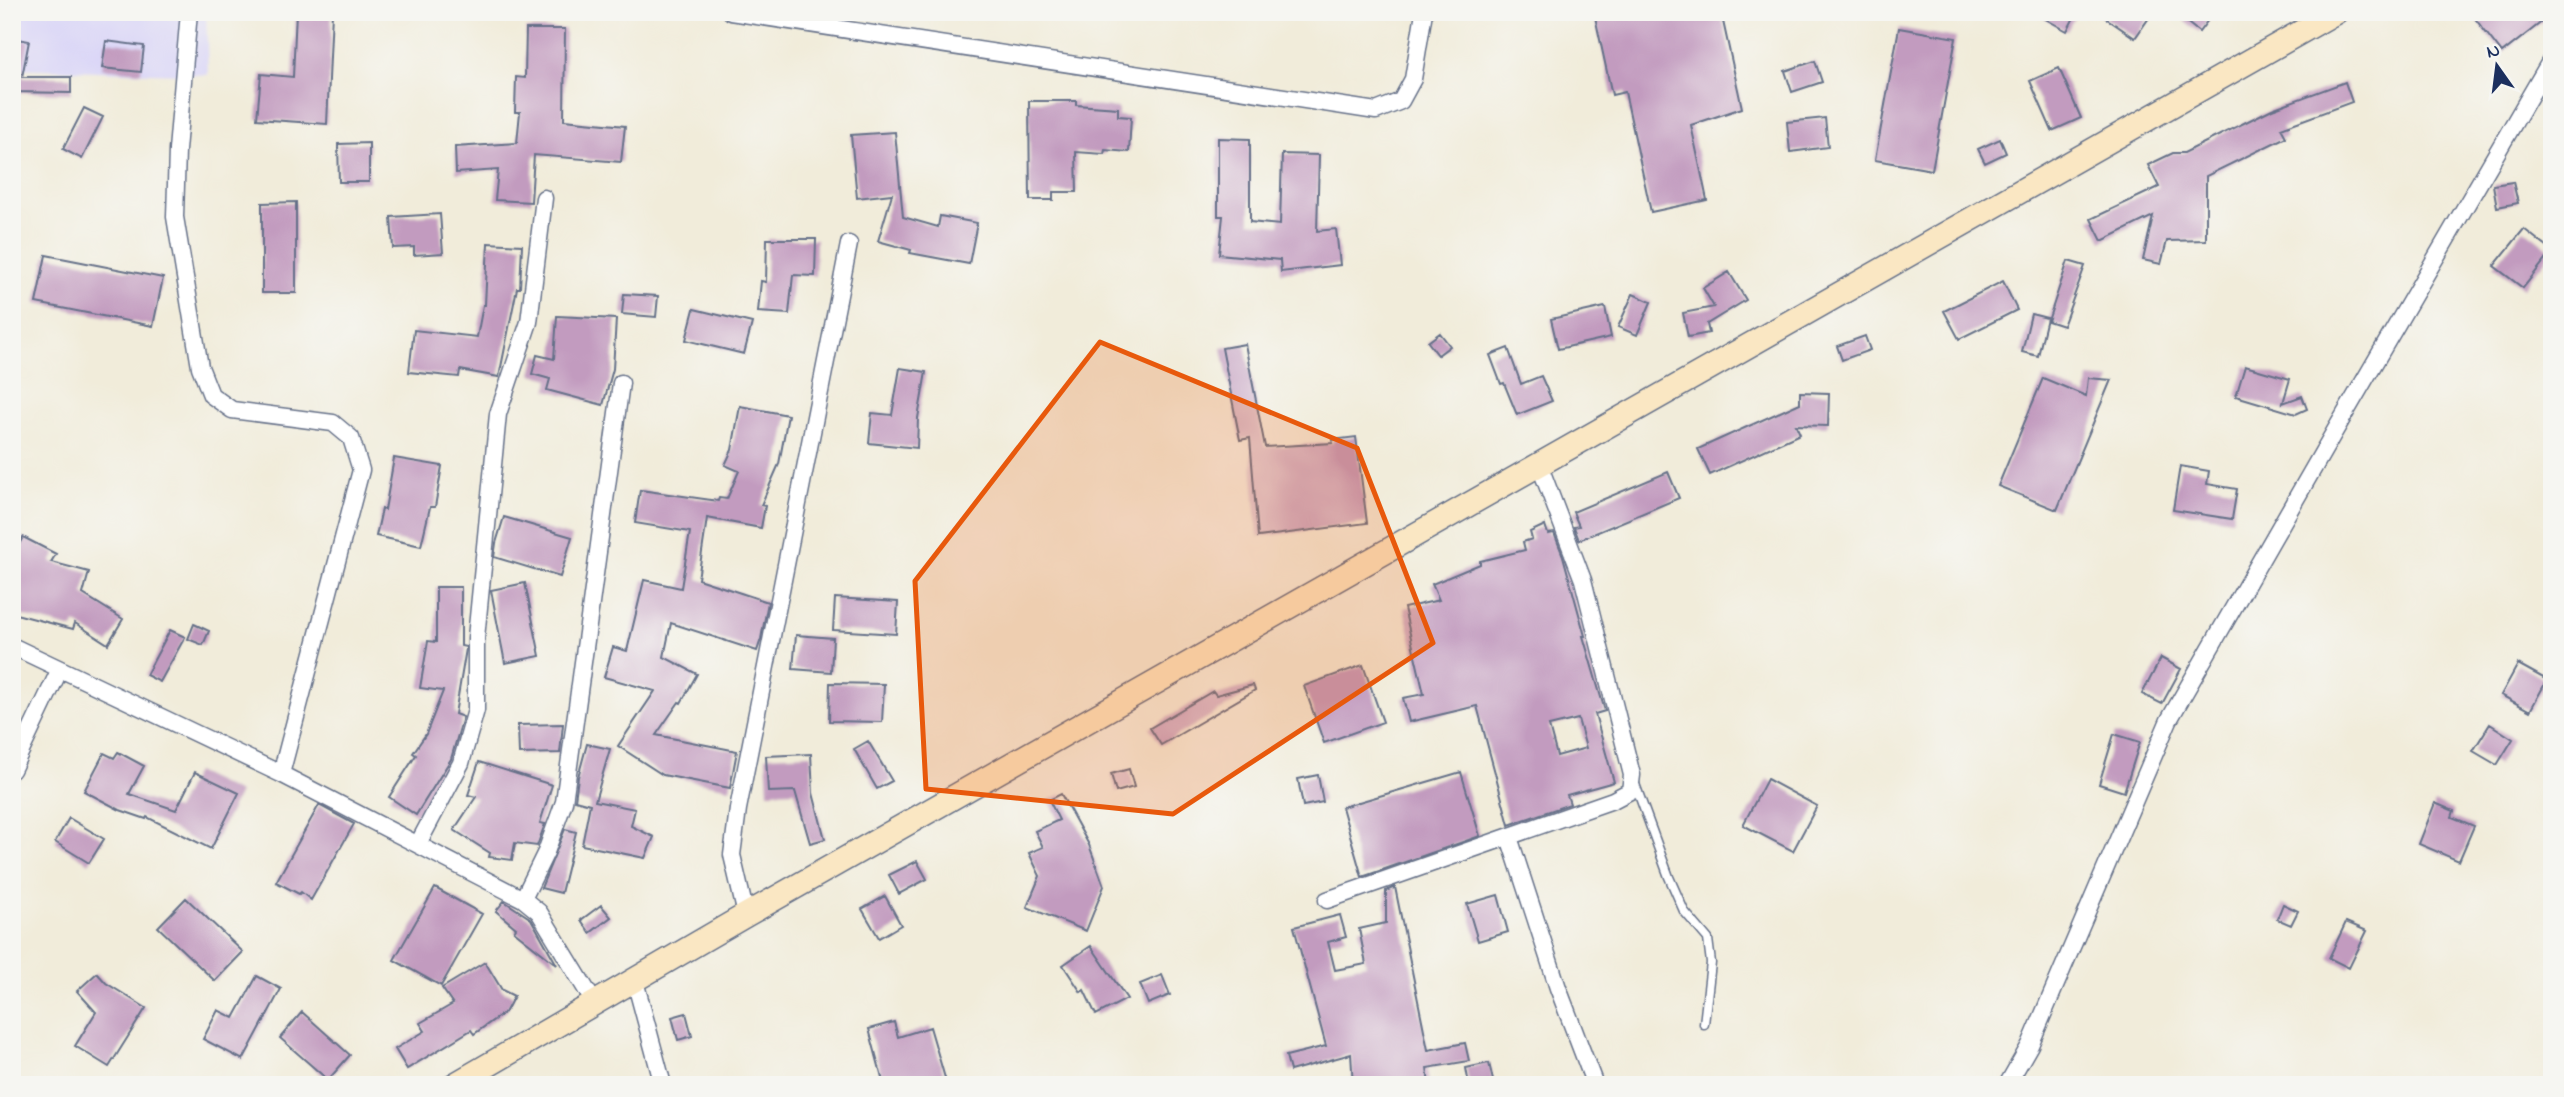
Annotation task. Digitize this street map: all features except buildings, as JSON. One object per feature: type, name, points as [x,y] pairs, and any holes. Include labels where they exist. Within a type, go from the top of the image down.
[{"type":"main road","points":[[454,1085],[746,915],[2336,12]]},
{"type":"street","points":[[189,12],[177,150],[175,218],[201,367],[211,395],[232,410],[333,423],[351,438],[361,470],[281,774]]},
{"type":"street","points":[[731,12],[1376,111],[1401,101],[1413,79],[1424,12]]},
{"type":"street","points":[[2007,1085],[2030,1045],[2169,720],[2552,58]]},
{"type":"street","points":[[418,844],[461,763],[476,710],[476,638],[498,414],[529,321],[544,198]]},
{"type":"street","points":[[746,915],[732,855],[738,809],[849,244]]},
{"type":"street","points":[[523,899],[546,852],[564,802],[621,383]]},
{"type":"street","points":[[1327,900],[1613,800],[1630,791],[1632,775],[1583,580],[1539,464]]},
{"type":"street","points":[[12,646],[281,774],[523,899],[539,912],[595,1004]]},
{"type":"street","points":[[12,770],[60,669]]},
{"type":"street","points":[[1509,836],[1558,988],[1595,1085]]},
{"type":"street","points":[[635,981],[663,1085]]},
{"type":"lane","points":[[1632,775],[1684,911],[1708,939],[1711,963],[1704,1024]]},
{"type":"highlighted area","points":[[1100,342],[1357,448],[1433,643],[1173,814],[926,789],[915,581]]},
{"type":"shaded area","points":[[12,12],[206,12],[208,75],[12,68]]}]
